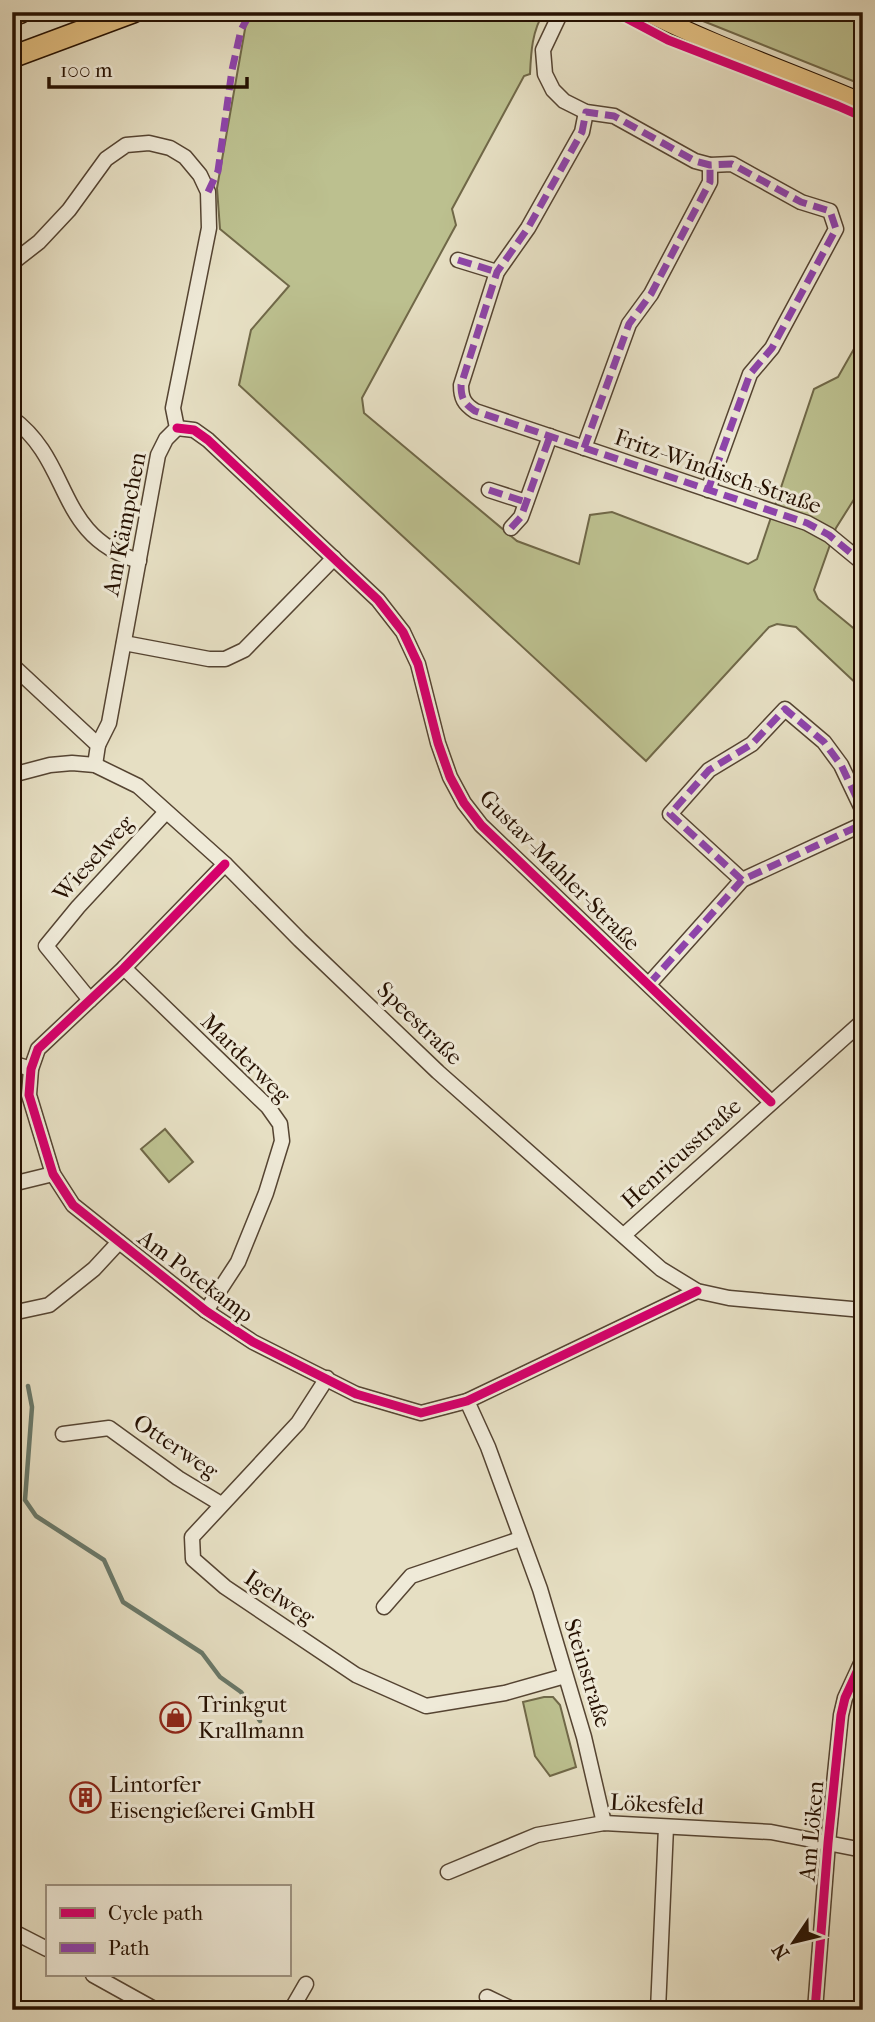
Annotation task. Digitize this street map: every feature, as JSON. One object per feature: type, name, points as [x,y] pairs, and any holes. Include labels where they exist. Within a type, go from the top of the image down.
[{"type":"highway","points":[[12,15],[21,12]]},
{"type":"highway","points":[[12,57],[133,12]]},
{"type":"main road","points":[[647,12],[699,37],[863,103]]},
{"type":"street","points":[[561,12],[544,50],[545,74],[553,90],[564,101],[586,112],[614,116],[695,160],[710,165],[732,164],[802,202],[830,211],[836,229],[772,348],[750,374],[708,490]]},
{"type":"street","name":"Fritz-Windisch-Straße","points":[[586,112],[582,132],[528,228],[497,272],[461,385],[461,396],[466,406],[807,523],[830,535],[863,563]]},
{"type":"street","points":[[12,263],[39,242],[69,210],[106,159],[126,145],[149,143],[170,148],[185,157],[200,175],[208,192],[210,206],[209,228],[173,408],[177,428]]},
{"type":"street","points":[[584,448],[629,324],[651,294],[710,182],[710,165]]},
{"type":"street","points":[[458,260],[497,272]]},
{"type":"street","points":[[12,418],[35,438],[51,463],[79,521],[118,555],[139,561]]},
{"type":"street","name":"Gustav-Mahler-Straße","points":[[177,428],[194,430],[208,440],[378,600],[403,632],[418,664],[438,743],[450,776],[464,803],[481,825],[771,1101]]},
{"type":"street","name":"Am Kämpchen","points":[[98,745],[110,723],[158,455],[166,439],[177,428]]},
{"type":"street","points":[[511,528],[521,517],[550,436]]},
{"type":"street","points":[[489,490],[526,502]]},
{"type":"street","points":[[124,643],[209,659],[225,659],[244,650],[334,558]]},
{"type":"street","points":[[12,665],[98,745],[94,765],[50,765],[12,775]]},
{"type":"street","points":[[742,880],[670,814],[709,771],[752,744],[785,709],[824,742],[841,765],[863,811]]},
{"type":"street","name":"Speestraße","points":[[94,765],[138,786],[225,863],[300,940],[438,1072],[661,1269],[697,1291],[729,1298],[863,1310]]},
{"type":"street","name":"Wieselweg","points":[[90,1000],[46,946],[78,907],[166,812]]},
{"type":"street","points":[[649,985],[742,880],[863,824]]},
{"type":"street","points":[[12,1063],[31,1069],[38,1049],[124,968],[225,863]]},
{"type":"street","name":"Marderweg","points":[[124,968],[268,1107],[280,1124],[282,1140],[267,1193],[238,1262],[206,1311]]},
{"type":"street","name":"Henricusstraße","points":[[624,1235],[863,1021]]},
{"type":"street","name":"Am Potekamp","points":[[31,1069],[30,1095],[53,1174],[73,1205],[206,1311],[253,1342],[356,1394],[421,1413],[467,1401],[697,1291]]},
{"type":"street","points":[[12,1184],[53,1174]]},
{"type":"street","points":[[12,1313],[49,1305],[94,1269],[119,1242]]},
{"type":"street","name":"Igelweg","points":[[327,1378],[298,1423],[192,1537],[193,1559],[225,1587],[356,1675],[426,1706],[505,1693],[565,1676]]},
{"type":"street","name":"Steinstraße","points":[[467,1401],[488,1447],[540,1589],[584,1737],[604,1823]]},
{"type":"street","name":"Otterweg","points":[[63,1434],[109,1428],[178,1478],[221,1504]]},
{"type":"street","points":[[384,1607],[411,1576],[520,1539]]},
{"type":"street","name":"Am Löken","points":[[816,2010],[828,1843],[841,1715],[845,1698],[863,1659]]},
{"type":"street","name":"Lökesfeld","points":[[448,1872],[537,1835],[604,1823],[771,1832],[863,1850]]},
{"type":"street","points":[[658,2010],[666,1826]]},
{"type":"street","points":[[12,1931],[46,1948]]},
{"type":"street","points":[[95,1976],[156,2010]]},
{"type":"street","points":[[290,2010],[306,1984]]},
{"type":"street","points":[[488,1997],[514,2010]]},
{"type":"green space","points":[[248,12],[544,12],[535,34],[530,74],[524,76],[452,209],[456,225],[362,398],[364,413],[517,541],[579,564],[590,515],[612,512],[748,564],[757,559],[814,389],[838,377],[863,333],[863,485],[836,528],[814,590],[818,599],[863,636],[863,690],[796,627],[777,624],[769,627],[646,761],[239,385],[251,330],[289,286],[220,229],[217,188]]},
{"type":"green space","points":[[684,12],[863,12],[863,85],[693,17]]},
{"type":"green space","points":[[165,1129],[193,1162],[169,1182],[141,1149]]},
{"type":"green space","points":[[553,1697],[560,1705],[576,1767],[550,1776],[535,1756],[523,1702]]},
{"type":"waterway","points":[[28,1386],[32,1407],[25,1500],[36,1516],[104,1560],[123,1602],[202,1653],[220,1677],[241,1692],[260,1721]]},
{"type":"marked path","points":[[208,192],[218,171],[232,70],[241,30],[247,19],[256,12]]},
{"type":"marked path","points":[[708,490],[750,374],[772,348],[836,229],[830,211],[801,202],[732,164],[710,165],[695,161],[614,116],[586,112],[582,132],[528,228],[497,272],[461,385],[464,400],[475,411],[807,523],[829,535],[863,563]]},
{"type":"marked path","points":[[584,448],[629,324],[651,294],[710,182],[710,165]]},
{"type":"marked path","points":[[458,260],[497,272]]},
{"type":"marked path","points":[[511,528],[521,517],[550,436]]},
{"type":"marked path","points":[[489,490],[526,502]]},
{"type":"marked path","points":[[742,880],[670,814],[709,770],[752,744],[785,709],[824,742],[841,765],[863,811]]},
{"type":"marked path","points":[[649,984],[742,880],[863,824]]},
{"type":"cycle path","points":[[615,12],[668,40],[863,117]]},
{"type":"cycle path","points":[[177,428],[194,430],[208,440],[378,600],[403,632],[418,664],[438,743],[450,777],[464,803],[481,825],[771,1102]]},
{"type":"cycle path","points":[[225,864],[124,968],[38,1049],[31,1069],[29,1095],[53,1174],[73,1205],[206,1311],[253,1342],[356,1394],[421,1413],[467,1401],[697,1291]]},
{"type":"cycle path","points":[[815,2010],[841,1715],[845,1698],[863,1659]]},
{"type":"place","name":"Trinkgut Krallmann","points":[[175,1717]]},
{"type":"place","name":"Lintorfer Eisengießerei GmbH","points":[[86,1797]]}]
